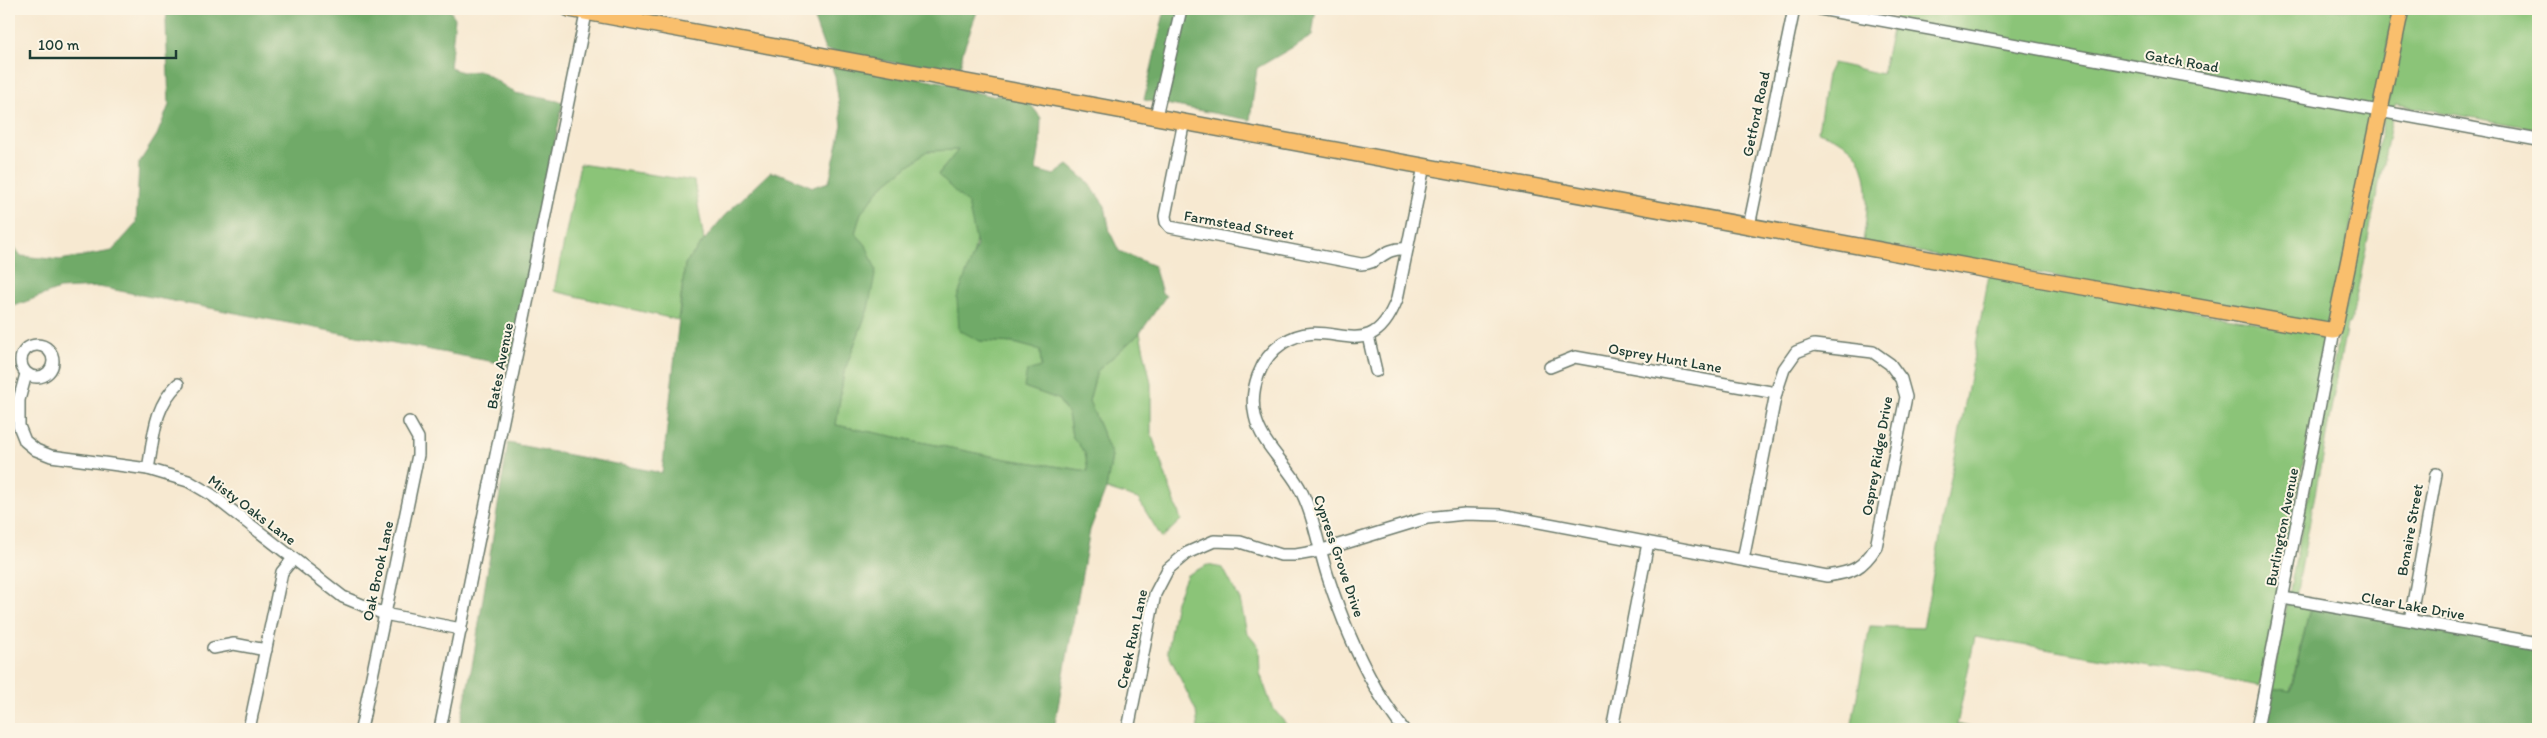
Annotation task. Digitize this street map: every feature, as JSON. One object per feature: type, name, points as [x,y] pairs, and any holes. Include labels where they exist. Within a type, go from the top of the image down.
[{"type":"main road","points":[[569,9],[587,10],[1749,226],[2334,331],[2401,9]]},
{"type":"street","points":[[1156,116],[1181,9]]},
{"type":"street","name":"Getford Road","points":[[1749,226],[1794,9]]},
{"type":"street","name":"Gatch Road","points":[[1820,9],[2538,140]]},
{"type":"street","name":"Bates Avenue","points":[[440,729],[587,10]]},
{"type":"street","name":"Farmstead Street","points":[[1184,122],[1165,216],[1170,228],[1364,264],[1372,262],[1390,250],[1407,249]]},
{"type":"street","points":[[1376,372],[1368,336],[1380,330],[1390,316],[1397,299],[1424,166]]},
{"type":"street","name":"Burlington Avenue","points":[[2257,729],[2334,331]]},
{"type":"street","name":"Cypress Grove Drive","points":[[1368,336],[1304,334],[1284,342],[1269,354],[1258,374],[1254,396],[1254,416],[1262,436],[1299,487],[1310,512],[1319,550],[1341,614],[1374,686],[1403,729]]},
{"type":"street","name":"Osprey Ridge Drive","points":[[1319,550],[1427,518],[1465,514],[1500,515],[1827,576],[1849,573],[1866,563],[1876,547],[1906,397],[1902,379],[1890,364],[1873,352],[1814,345],[1796,352],[1784,368],[1776,393],[1743,560]]},
{"type":"street","name":"Osprey Hunt Lane","points":[[1550,367],[1575,357],[1776,393]]},
{"type":"street","name":"Misty Oaks Lane","points":[[26,374],[19,400],[19,426],[25,440],[36,450],[51,456],[148,469],[188,481],[212,495],[292,560],[343,597],[384,614],[461,629]]},
{"type":"street","points":[[148,469],[158,411],[166,396],[178,384]]},
{"type":"street","name":"Oak Brook Lane","points":[[361,729],[418,455],[418,438],[409,422]]},
{"type":"street","name":"Bonaire Street","points":[[2410,620],[2436,474]]},
{"type":"street","name":"Creek Run Lane","points":[[1128,729],[1155,594],[1168,570],[1187,553],[1214,541],[1240,542],[1281,555],[1296,555],[1319,550]]},
{"type":"street","points":[[1612,729],[1648,543]]},
{"type":"street","points":[[249,729],[282,572],[292,560]]},
{"type":"street","name":"Clear Lake Drive","points":[[2283,598],[2538,644]]},
{"type":"street","points":[[213,648],[234,644],[266,650]]},
{"type":"green space","points":[[168,9],[449,9],[455,18],[450,68],[462,72],[481,71],[515,93],[563,102],[510,365],[99,287],[59,289],[9,308],[9,239],[21,256],[60,260],[112,251],[136,224],[139,163],[157,135],[169,105],[166,21]]},
{"type":"green space","points":[[820,9],[978,9],[963,51],[959,75],[825,50],[815,22]]},
{"type":"green space","points":[[1165,9],[1316,9],[1312,36],[1257,68],[1250,120],[1144,100]]},
{"type":"green space","points":[[1876,9],[2395,9],[2330,325],[1863,242],[1867,188],[1858,157],[1855,152],[1840,141],[1818,132],[1827,75],[1833,63],[1882,74],[1896,13]]},
{"type":"green space","points":[[2407,9],[2538,9],[2538,129],[2395,104],[2351,323],[2347,324],[2295,601],[2311,604],[2290,691],[2271,688],[2341,324]]},
{"type":"green space","points":[[829,60],[957,85],[956,88],[993,96],[1010,95],[1028,101],[1041,118],[1040,145],[1036,170],[1054,175],[1068,165],[1088,182],[1105,206],[1110,232],[1119,251],[1154,266],[1162,293],[1166,296],[1140,333],[1097,371],[1089,401],[1112,456],[1106,489],[1090,530],[1054,729],[459,729],[473,661],[508,443],[662,473],[685,264],[724,216],[770,172],[784,175],[813,187],[829,182],[842,125],[835,76]],"holes":[[[958,150],[938,175],[968,204],[977,245],[957,298],[959,330],[980,341],[1014,343],[1040,350],[1041,367],[1027,371],[1024,387],[1058,399],[1068,414],[1072,436],[1085,453],[1088,471],[1006,459],[836,425],[844,372],[868,309],[876,270],[866,245],[855,233],[861,213],[881,187],[927,151]]]},
{"type":"green space","points":[[959,150],[938,174],[967,201],[974,217],[976,229],[976,241],[971,264],[957,298],[980,341],[1014,343],[1040,350],[1041,367],[1024,387],[1058,399],[1068,414],[1072,436],[1085,453],[1089,471],[1006,459],[836,425],[844,372],[868,309],[866,245],[855,233],[861,213],[881,187],[927,151]]},
{"type":"green space","points":[[580,164],[694,181],[704,240],[685,264],[678,320],[554,291]]},
{"type":"green space","points":[[1989,275],[2328,335],[2260,686],[1975,637],[1957,724],[1977,729],[1851,729],[1870,626],[1923,628]]},
{"type":"green space","points":[[1140,333],[1151,383],[1151,433],[1181,520],[1162,538],[1138,499],[1106,489],[1112,456],[1089,401],[1097,371]]},
{"type":"green space","points":[[1207,565],[1223,568],[1240,600],[1247,633],[1259,647],[1260,673],[1272,707],[1290,729],[1198,729],[1196,711],[1167,651],[1176,601],[1187,575]]},
{"type":"green space","points":[[2311,604],[2538,643],[2538,729],[2263,729],[2271,688],[2291,691]]}]
